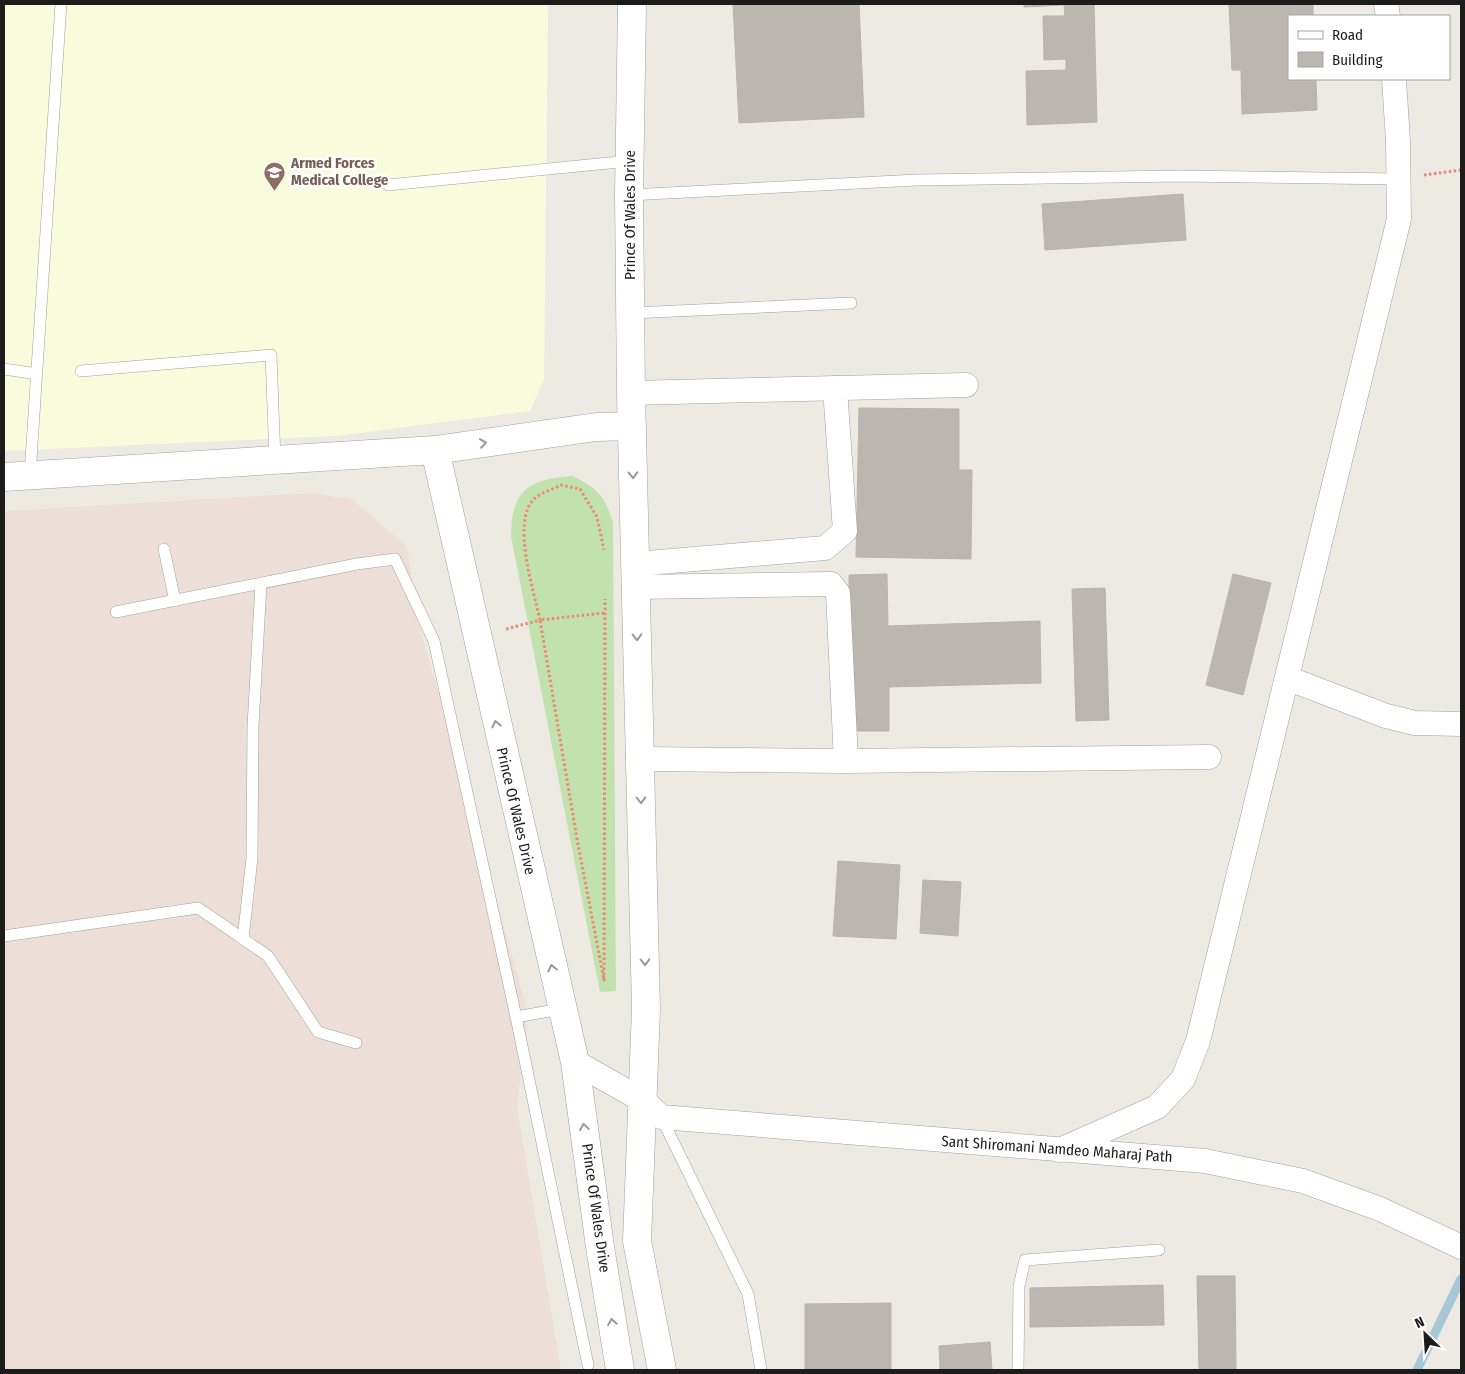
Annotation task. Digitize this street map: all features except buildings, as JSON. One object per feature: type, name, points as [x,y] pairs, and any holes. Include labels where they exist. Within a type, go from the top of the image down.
[{"type":"street","name":"Prince Of Wales Drive","points":[[632,4],[629,161],[631,393],[646,1009],[652,1109],[638,1241],[662,1370]]},
{"type":"street","points":[[1060,1150],[1158,1107],[1184,1079],[1198,1041],[1399,219],[1394,80]]},
{"type":"street","points":[[631,393],[966,385]]},
{"type":"street","points":[[636,575],[825,548],[846,531],[835,388]]},
{"type":"street","points":[[17,476],[435,450],[596,427],[632,426]]},
{"type":"street","name":"Prince Of Wales Drive","points":[[435,450],[561,1009],[575,1062],[600,1247],[620,1370]]},
{"type":"street","points":[[636,575],[831,584],[838,593],[846,762]]},
{"type":"street","points":[[1287,678],[1386,716],[1415,723],[1461,724]]},
{"type":"street","points":[[640,759],[846,762],[1208,757]]},
{"type":"street","points":[[575,1062],[652,1109]]},
{"type":"street","name":"Sant Shiromani Namdeo Maharaj Path","points":[[652,1109],[1060,1150],[1205,1160],[1302,1180],[1380,1209],[1461,1246]]},
{"type":"lane","points":[[17,476],[37,374],[62,4]]},
{"type":"lane","points":[[388,185],[629,161]]},
{"type":"lane","points":[[629,194],[917,180],[1179,176],[1399,179]]},
{"type":"lane","points":[[631,313],[851,303]]},
{"type":"lane","points":[[82,370],[271,355],[275,460]]},
{"type":"lane","points":[[4,369],[37,374]]},
{"type":"lane","points":[[164,549],[175,601]]},
{"type":"lane","points":[[116,612],[357,564],[395,559],[434,641],[516,1017],[588,1365]]},
{"type":"lane","points":[[242,939],[252,858],[253,726],[261,584]]},
{"type":"lane","points":[[4,936],[198,908],[268,956],[318,1032],[356,1043]]},
{"type":"lane","points":[[516,1017],[561,1009]]},
{"type":"lane","points":[[652,1109],[748,1294],[761,1370]]},
{"type":"lane","points":[[1018,1370],[1019,1286],[1025,1260],[1159,1250]]},
{"type":"path","points":[[1399,179],[1461,170]]},
{"type":"path","points":[[605,555],[597,517],[580,489],[561,485],[534,499],[526,513],[524,537],[577,839],[604,980],[605,594]]},
{"type":"path","points":[[476,637],[540,620],[604,613]]},
{"type":"shaded area","name":"Armed Forces Medical College","points":[[4,4],[548,4],[544,379],[530,411],[336,436],[4,451]]},
{"type":"shaded area","points":[[311,493],[351,499],[407,546],[416,613],[528,1013],[517,1108],[561,1370],[4,1370],[4,511]]},
{"type":"green space","points":[[573,476],[595,489],[607,506],[613,523],[616,991],[600,992],[511,536],[514,508],[526,490],[534,484],[545,480]]},
{"type":"waterway","points":[[1417,1370],[1461,1279]]},
{"type":"place","name":"Armed Forces Medical College","points":[[275,191]]}]
